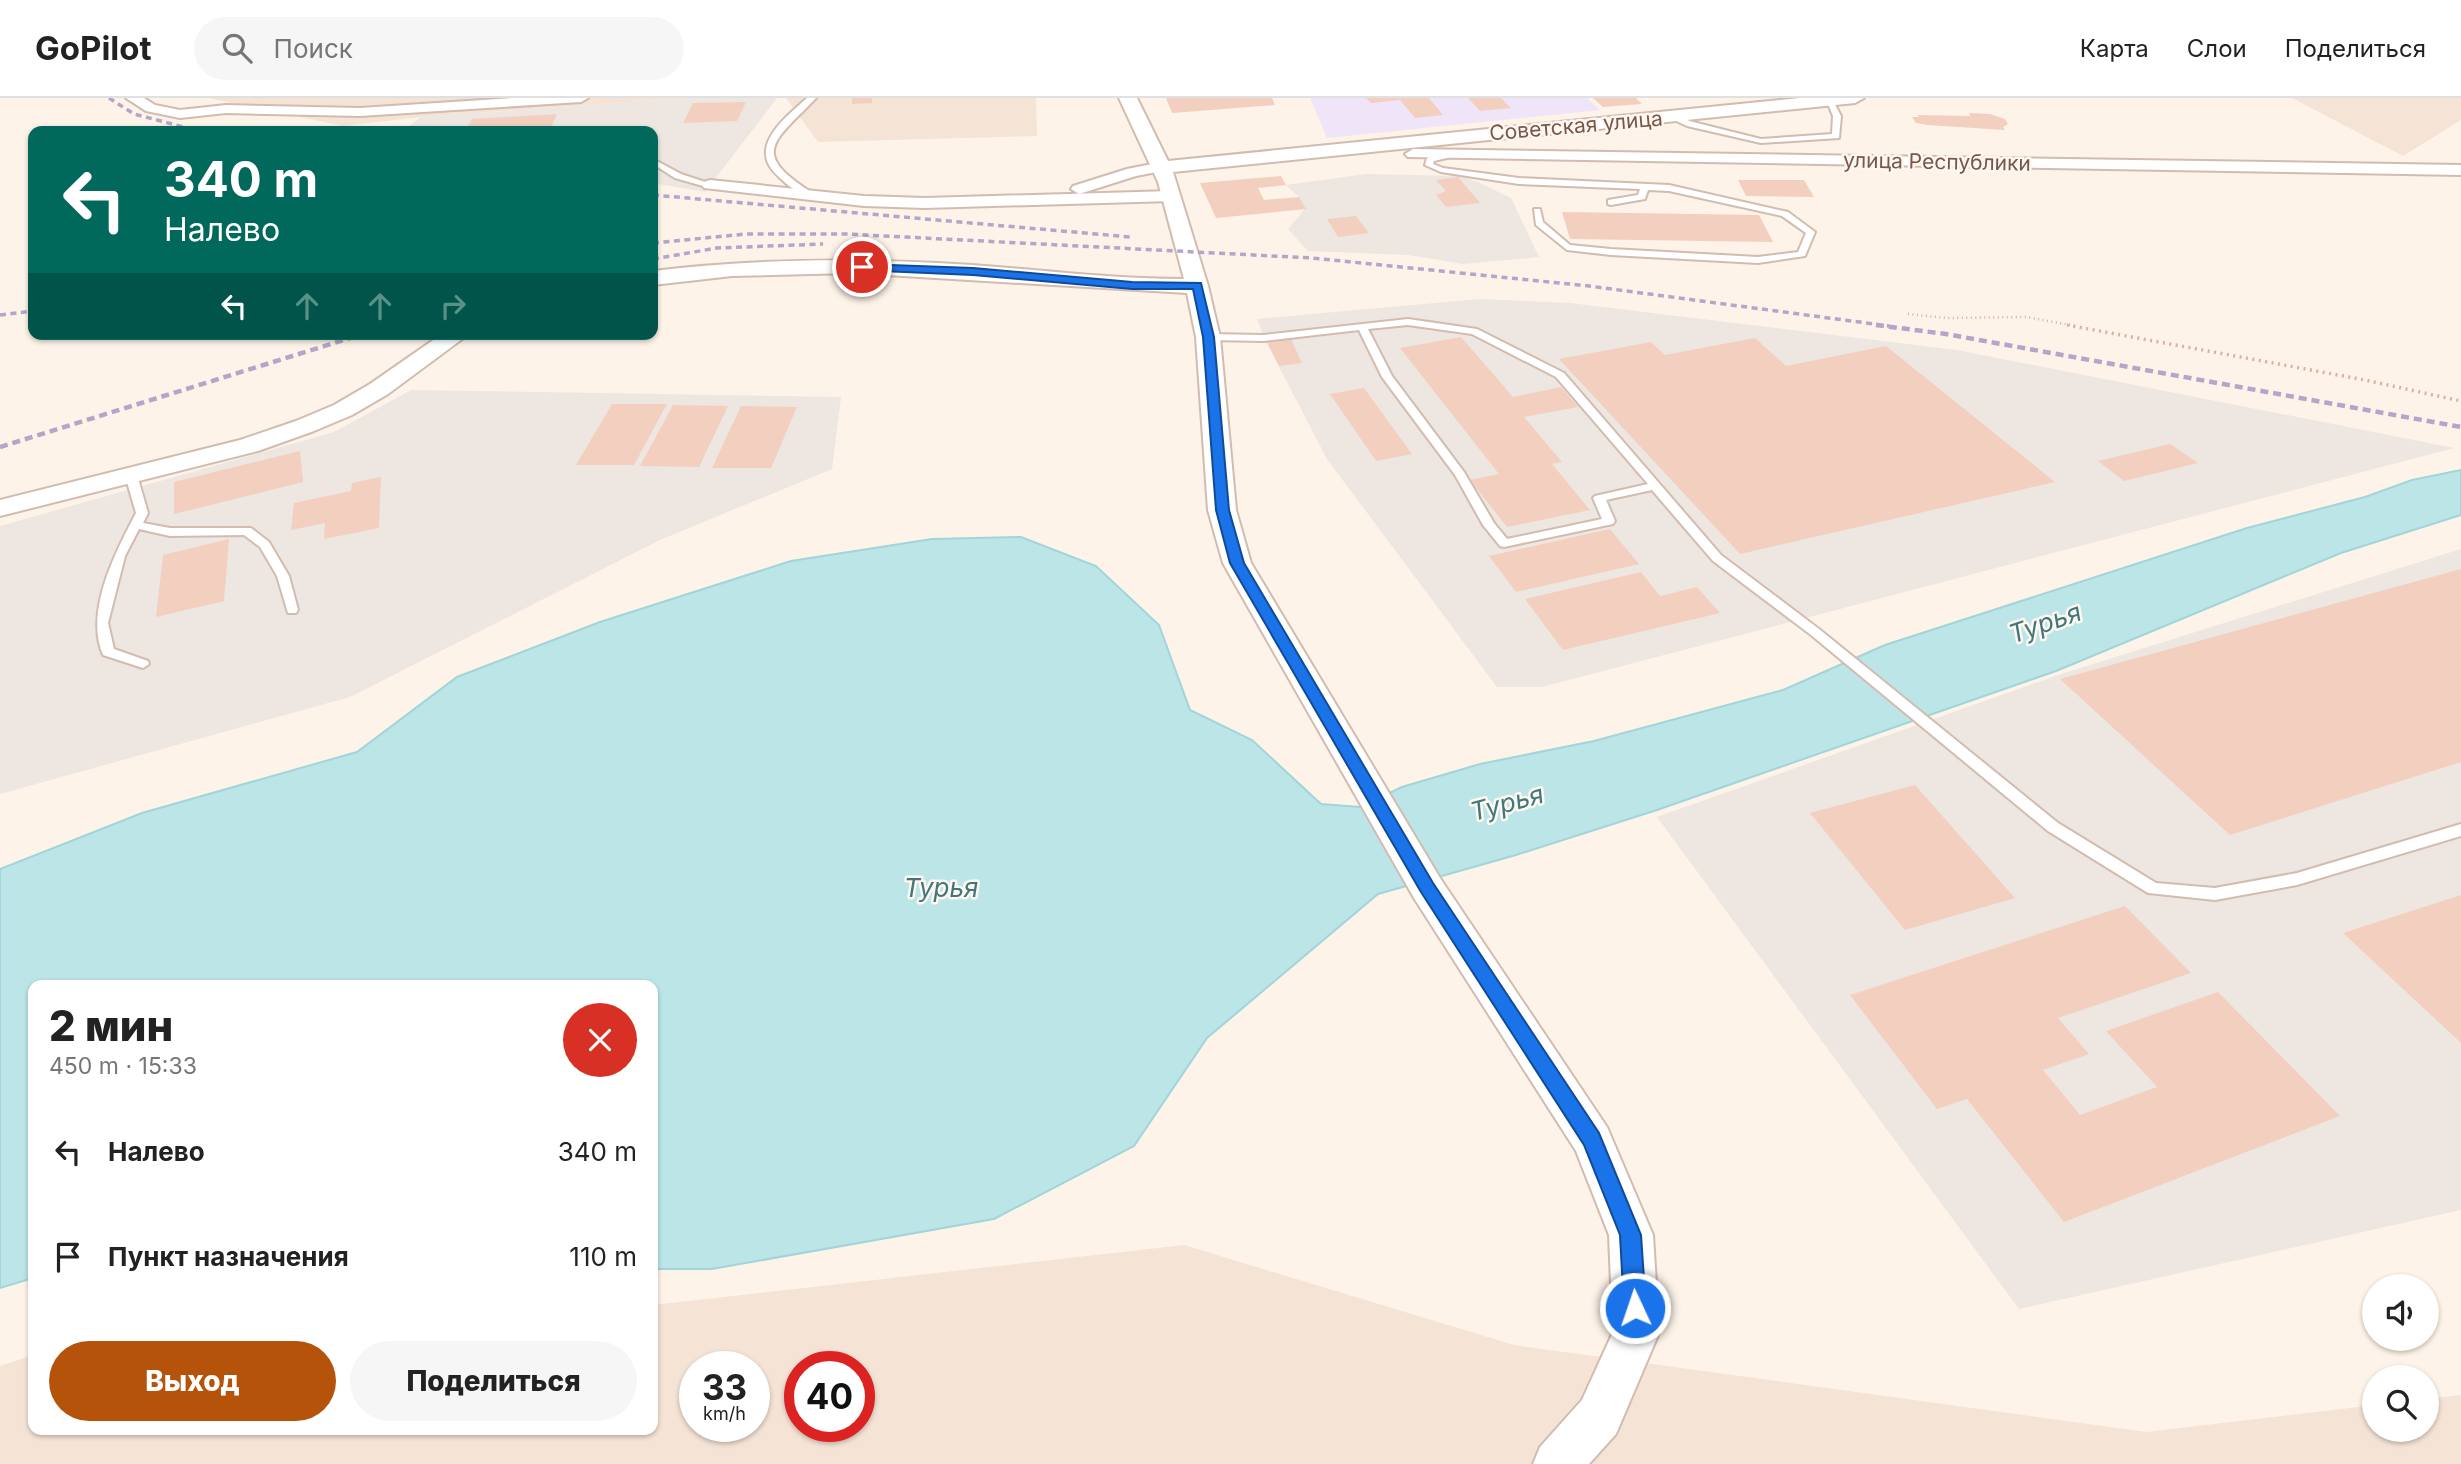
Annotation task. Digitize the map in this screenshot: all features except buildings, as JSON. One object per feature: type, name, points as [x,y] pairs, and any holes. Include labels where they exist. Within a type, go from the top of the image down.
[{"type":"street","points":[[133,98],[151,108],[180,114],[226,109],[581,98]]},
{"type":"street","points":[[1128,98],[1167,181],[1197,285],[1208,337],[1222,510],[1237,563],[1427,887],[1592,1140],[1630,1235],[1636,1333],[1599,1418],[1557,1464]]},
{"type":"street","name":"Советская улица","points":[[1167,181],[1464,136],[1855,98]]},
{"type":"street","name":"Советская улица","points":[[1167,181],[1413,154],[1464,136]]},
{"type":"street","name":"улица Республики","points":[[1413,154],[2461,170]]},
{"type":"street","points":[[1053,197],[1133,172],[1167,181]]},
{"type":"street","points":[[710,185],[811,196],[925,203],[1053,197],[1167,181]]},
{"type":"street","points":[[658,278],[765,268],[838,267],[973,272],[1132,286],[1197,285]]},
{"type":"street","points":[[0,508],[249,446],[318,421],[379,389],[449,340]]},
{"type":"lane","points":[[811,196],[785,182],[768,161],[768,145],[782,124],[812,98]]},
{"type":"lane","points":[[1672,117],[1761,141],[1836,136],[1837,116],[1827,100]]},
{"type":"lane","points":[[1448,155],[1430,160],[1429,165],[1441,170],[1519,181],[1669,188],[1785,215],[1811,232],[1802,254],[1758,260],[1611,252],[1567,247],[1539,223],[1537,211]]},
{"type":"lane","points":[[658,164],[677,176],[710,185]]},
{"type":"lane","points":[[1611,202],[1642,197],[1645,186]]},
{"type":"lane","points":[[1208,337],[1264,338],[1408,322],[1474,331],[1560,375],[1717,558],[1815,632],[2053,827],[2153,889],[2215,894],[2297,879],[2461,830]]},
{"type":"lane","points":[[1362,327],[1387,377],[1460,474],[1489,525],[1504,543],[1609,521],[1599,498],[1655,486]]},
{"type":"lane","points":[[131,475],[142,513],[119,556],[102,623],[108,652],[143,664]]},
{"type":"lane","points":[[136,525],[170,532],[247,531],[265,545],[283,576],[292,610]]},
{"type":"path","points":[[1908,314],[1947,318],[2026,317],[2353,377],[2461,401]]},
{"type":"shaded area","points":[[208,98],[683,98],[421,117],[343,126]]},
{"type":"shaded area","points":[[683,98],[777,98],[705,192],[658,184],[658,126],[409,126],[421,117]]},
{"type":"shaded area","points":[[786,98],[1036,98],[1037,136],[818,142]]},
{"type":"shaded area","points":[[1310,98],[1587,98],[1600,110],[1327,138]]},
{"type":"shaded area","points":[[2292,98],[2461,98],[2461,120],[2403,156]]},
{"type":"shaded area","points":[[1366,174],[1461,176],[1480,183],[1511,198],[1539,257],[1463,264],[1408,255],[1308,251],[1288,229],[1305,209],[1299,197],[1286,185]]},
{"type":"shaded area","points":[[1480,299],[1570,303],[1957,350],[2454,448],[1542,687],[1497,687],[1327,459],[1264,338],[1257,319]]},
{"type":"shaded area","points":[[411,390],[841,397],[832,469],[660,540],[350,697],[0,794],[0,526],[334,432]]},
{"type":"shaded area","points":[[2461,549],[2461,1210],[2019,1309],[1657,817],[2058,675]]},
{"type":"shaded area","points":[[1184,1245],[1514,1345],[2146,1432],[2362,1407],[2362,1442],[2439,1442],[2439,1398],[2461,1395],[2461,1464],[0,1464],[0,1366],[28,1357],[28,1435],[658,1435],[658,1304]]},
{"type":"water","name":"Турья","points":[[2461,470],[2461,515],[2341,553],[2056,671],[1657,810],[1516,855],[1378,894],[1207,1038],[1134,1146],[994,1219],[712,1269],[658,1269],[658,980],[28,980],[28,1280],[0,1288],[0,869],[142,813],[357,752],[457,677],[600,622],[791,561],[932,539],[1021,537],[1096,566],[1159,625],[1190,710],[1252,740],[1321,804],[1360,807],[1402,787],[1480,764],[1594,741],[1783,690],[1885,645],[2247,528],[2365,497],[2412,480]]},
{"type":"railway","points":[[109,98],[134,114],[180,126]]},
{"type":"railway","points":[[658,195],[1130,237]]},
{"type":"railway","points":[[658,243],[746,234],[846,234],[1312,258],[1589,286],[1889,326]]},
{"type":"railway","points":[[658,258],[717,248],[823,244]]},
{"type":"railway","points":[[0,315],[28,312]]},
{"type":"railway","points":[[1876,325],[1946,334],[2461,427]]},
{"type":"railway","points":[[0,447],[344,340]]},
{"type":"route","points":[[862,267],[973,272],[1132,286],[1197,285],[1208,337],[1222,510],[1237,563],[1427,887],[1592,1140],[1630,1235],[1635,1308]]}]
